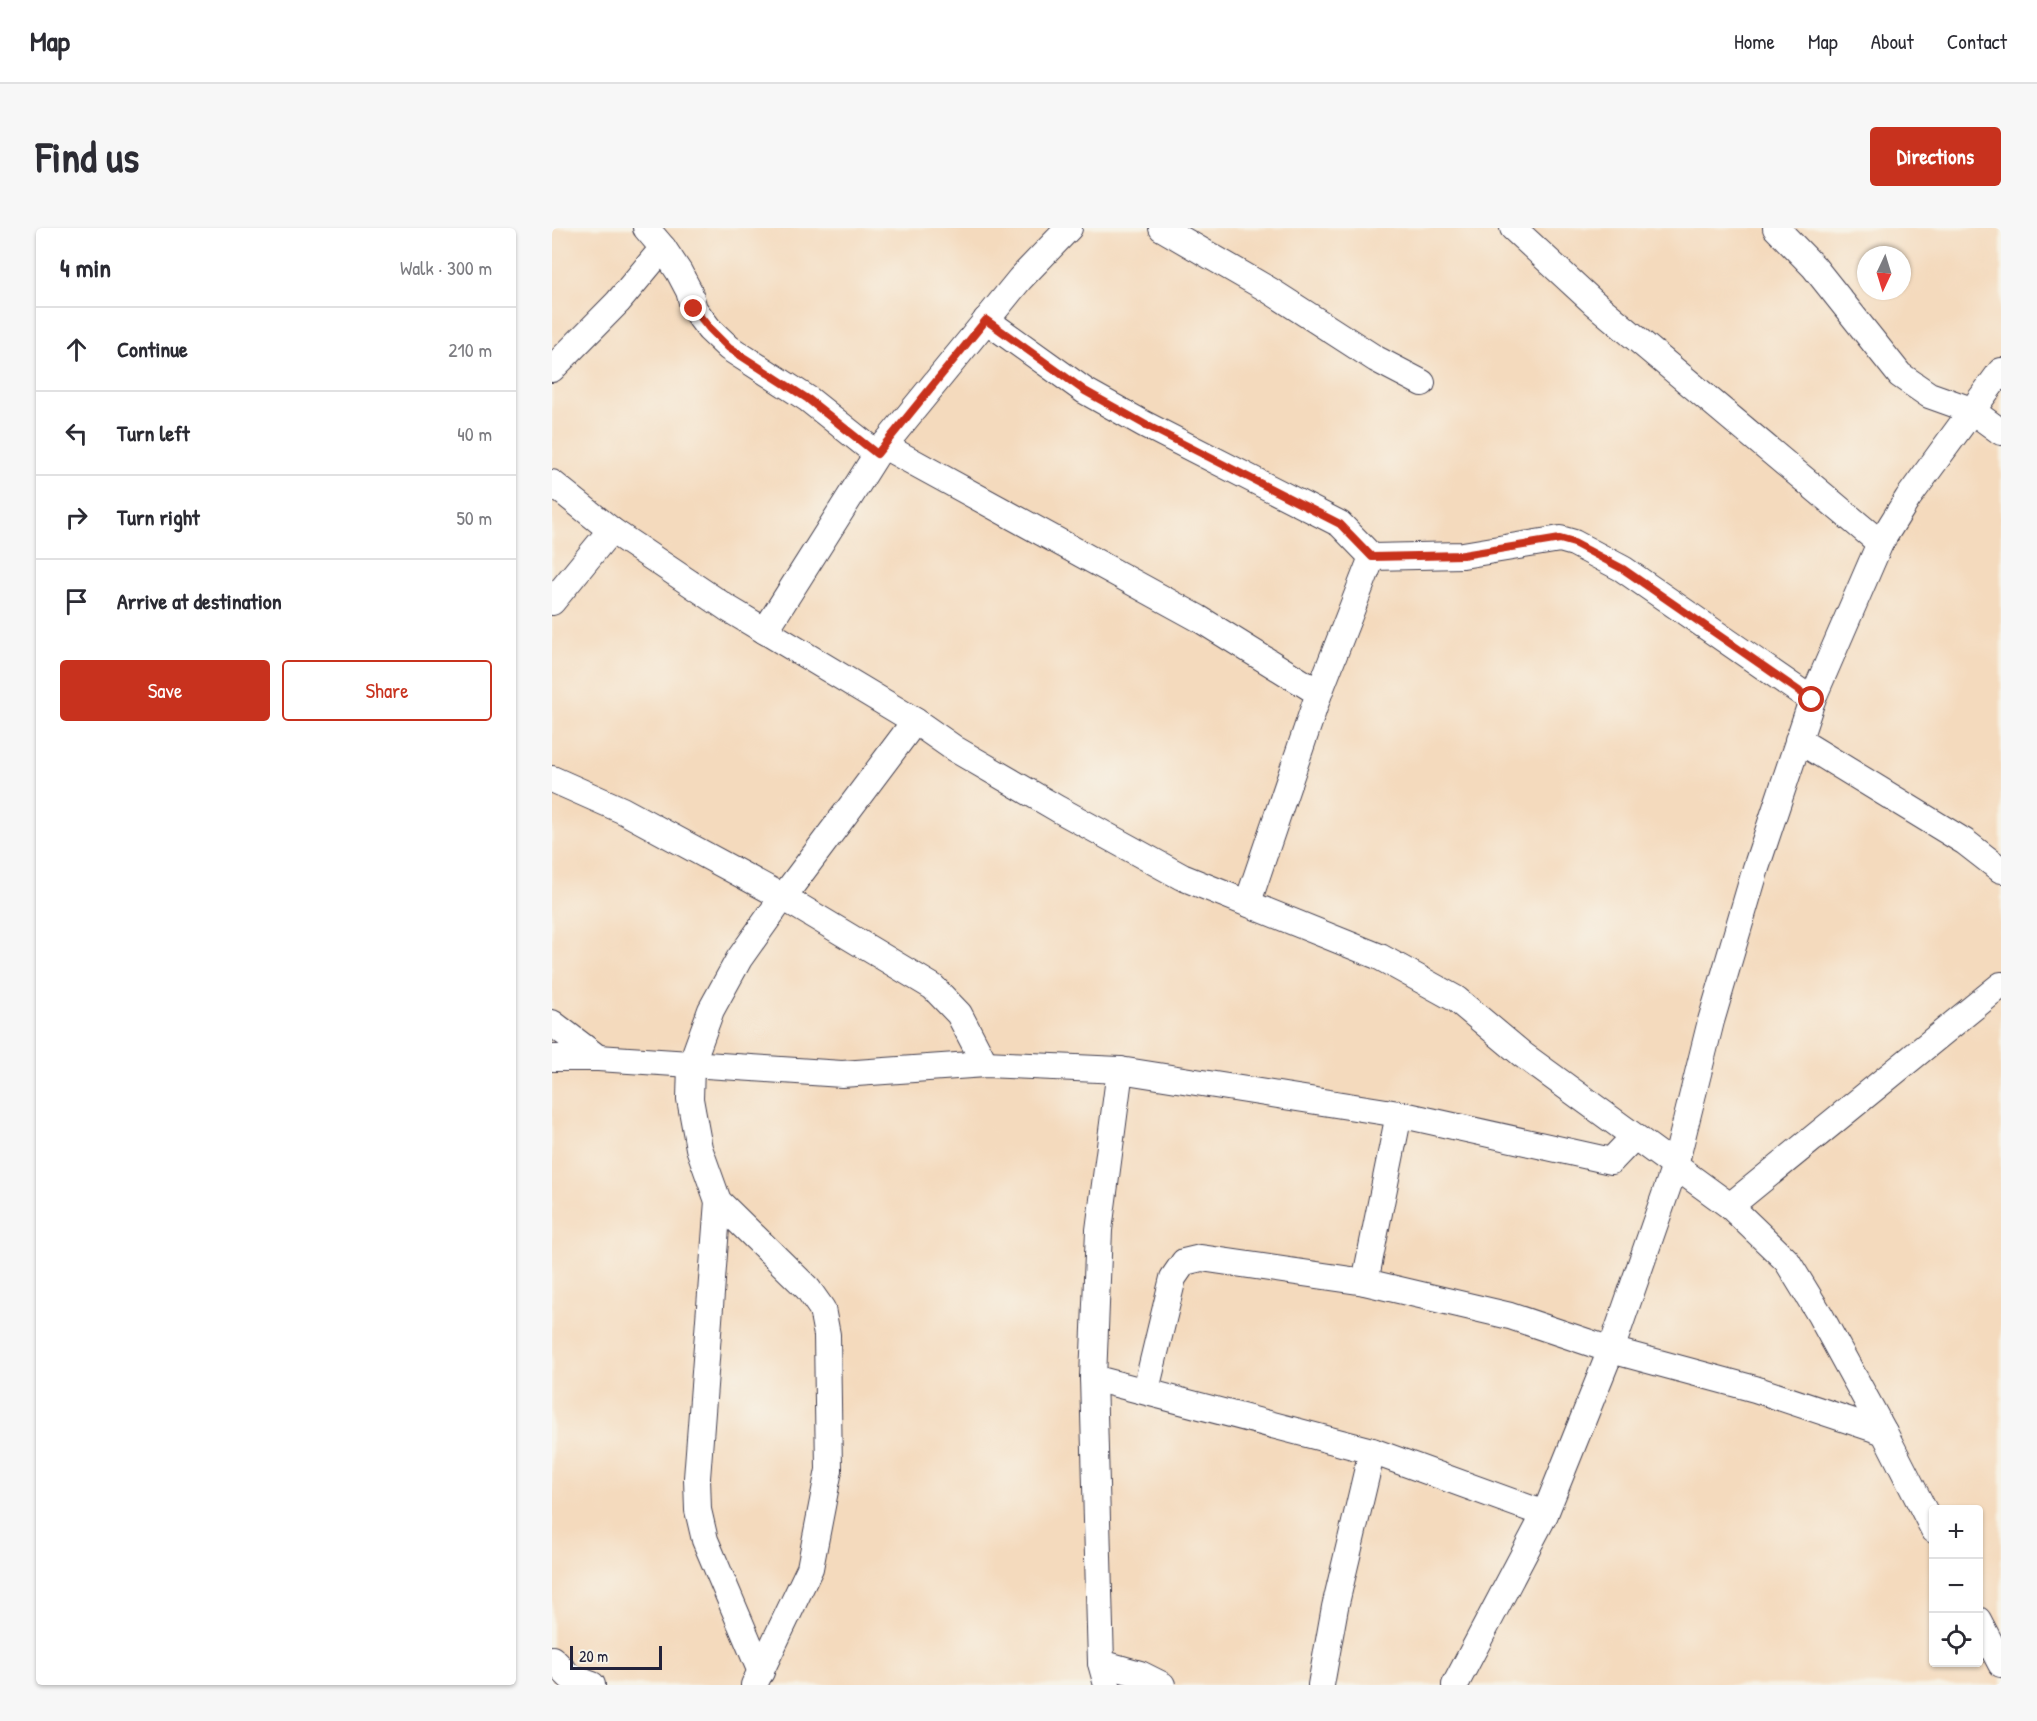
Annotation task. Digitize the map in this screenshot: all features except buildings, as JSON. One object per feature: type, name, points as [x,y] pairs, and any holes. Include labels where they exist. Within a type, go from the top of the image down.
[{"type":"street","points":[[646,228],[663,248],[689,291],[694,309],[723,342],[880,450],[1198,618],[1319,693]]},
{"type":"street","points":[[765,631],[880,450],[1020,279],[1069,228]]},
{"type":"street","points":[[1162,228],[1269,290],[1376,359],[1422,383]]},
{"type":"street","points":[[1513,228],[1593,302],[1880,543]]},
{"type":"street","points":[[1776,228],[1814,267],[1900,375],[1929,394],[1971,410],[2001,432]]},
{"type":"street","points":[[552,369],[618,302],[663,248]]},
{"type":"street","points":[[986,320],[1085,391],[1144,424],[1340,524],[1372,557],[1463,555],[1560,539],[1574,543],[1623,569],[1812,700]]},
{"type":"street","points":[[1455,1685],[1545,1514],[1611,1350],[1675,1166],[1711,1021],[1756,868],[1812,700],[1880,543],[1908,498],[2001,371]]},
{"type":"street","points":[[552,483],[611,530],[765,631],[915,721],[954,749],[1182,877],[1380,957],[1456,999],[1524,1055],[1730,1206],[1786,1261],[1820,1315],[1929,1520]]},
{"type":"street","points":[[552,602],[611,530]]},
{"type":"street","points":[[1248,902],[1319,693],[1372,557]]},
{"type":"street","points":[[758,1678],[705,1540],[698,1510],[697,1478],[718,1201],[699,1148],[690,1100],[691,1065],[711,1010],[739,959],[915,721]]},
{"type":"street","points":[[1798,740],[1965,842],[2001,870]]},
{"type":"street","points":[[552,779],[622,810],[783,897],[933,987],[959,1014],[985,1064]]},
{"type":"street","points":[[1730,1206],[2001,985]]},
{"type":"street","points":[[552,1023],[598,1058]]},
{"type":"street","points":[[552,1058],[598,1058],[842,1074],[985,1064],[1120,1070],[1399,1114],[1611,1161],[1634,1137]]},
{"type":"street","points":[[1120,1070],[1099,1230],[1093,1378],[1104,1674],[1140,1674],[1162,1685]]},
{"type":"street","points":[[1365,1282],[1399,1114]]},
{"type":"street","points":[[718,1201],[808,1289],[822,1309],[828,1335],[829,1470],[810,1568],[758,1678]]},
{"type":"street","points":[[1146,1390],[1173,1278],[1184,1262],[1201,1258],[1365,1282],[1510,1316],[1611,1350],[1755,1389],[1884,1432]]},
{"type":"street","points":[[1093,1378],[1146,1390],[1372,1451],[1545,1514]]},
{"type":"street","points":[[1321,1685],[1335,1607],[1372,1451]]},
{"type":"street","points":[[1983,1630],[2001,1664]]},
{"type":"street","points":[[552,1659],[570,1677],[592,1685]]},
{"type":"route","points":[[694,309],[729,348],[808,399],[877,454],[986,320],[1085,391],[1144,424],[1340,524],[1372,557],[1463,555],[1560,539],[1574,543],[1623,569],[1812,700]]}]
